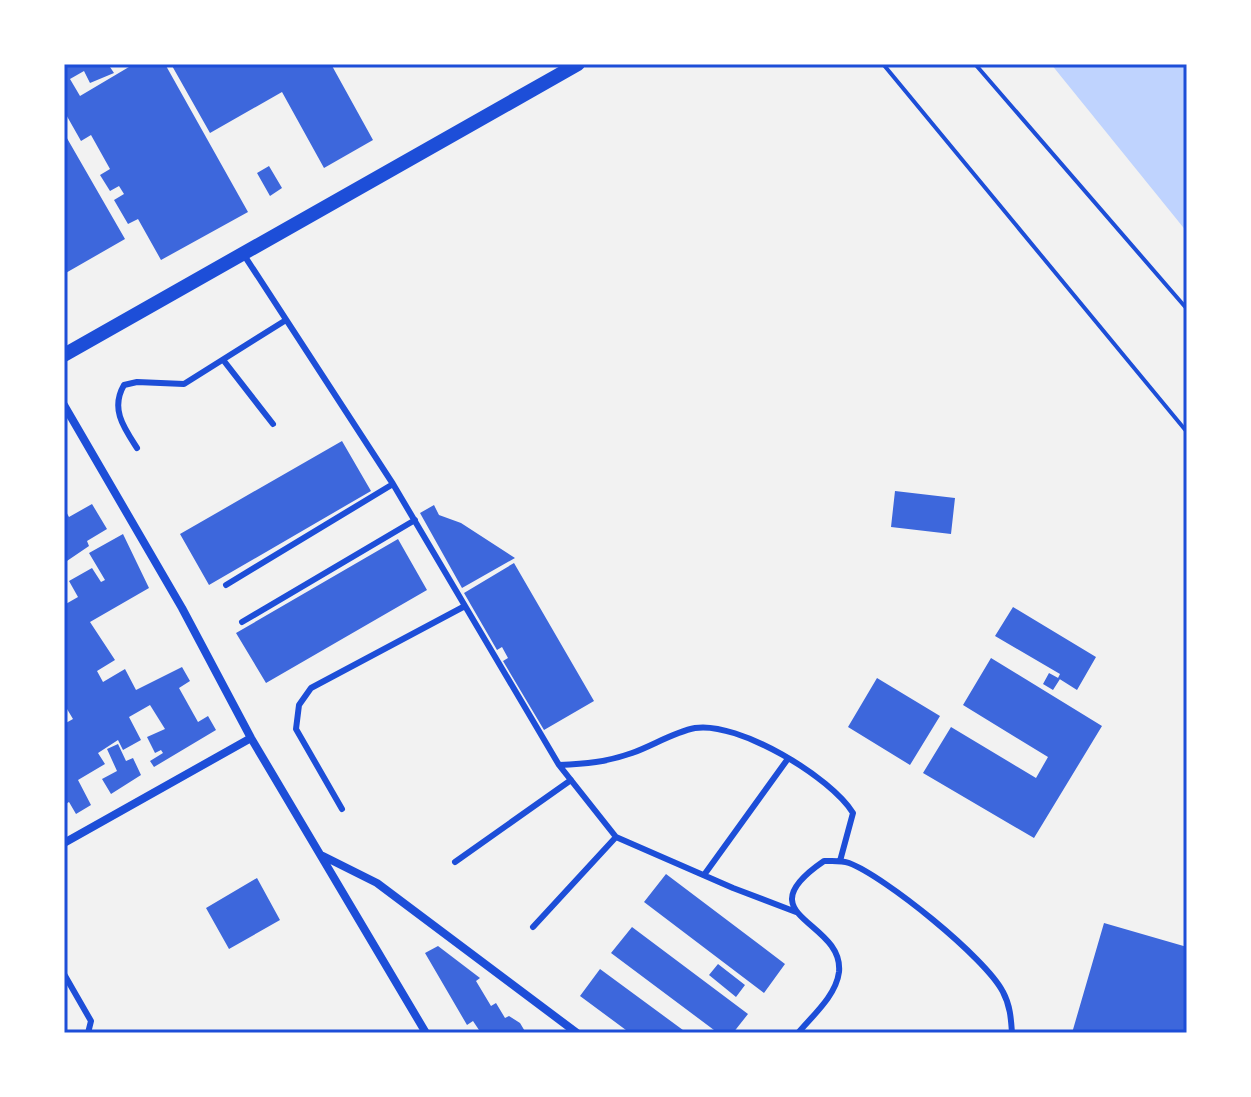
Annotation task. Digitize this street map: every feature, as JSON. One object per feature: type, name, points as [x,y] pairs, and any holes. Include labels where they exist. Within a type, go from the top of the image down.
[{"type":"street","points":[[64,355],[577,64]]},
{"type":"street","points":[[64,405],[182,608],[251,738],[426,1033]]},
{"type":"street","points":[[64,843],[251,738]]},
{"type":"street","points":[[322,856],[377,883],[577,1033]]},
{"type":"lane","points":[[242,252],[393,484],[559,765],[616,837],[796,912],[834,951],[839,972],[833,990],[798,1033]]},
{"type":"lane","points":[[137,448],[118,418],[118,395],[124,385],[184,384],[286,320]]},
{"type":"lane","points":[[224,361],[273,424]]},
{"type":"lane","points":[[226,585],[393,484]]},
{"type":"lane","points":[[242,622],[415,520]]},
{"type":"lane","points":[[342,809],[296,729],[299,705],[311,688],[465,606]]},
{"type":"lane","points":[[559,765],[601,763],[696,728],[737,732],[843,796],[853,813],[840,861]]},
{"type":"lane","points":[[704,875],[787,760]]},
{"type":"lane","points":[[455,862],[571,780]]},
{"type":"lane","points":[[533,927],[616,837]]},
{"type":"lane","points":[[796,912],[792,901],[793,890],[804,877],[824,861],[851,863],[922,912],[972,954],[1002,990],[1011,1012],[1012,1033]]},
{"type":"lane","points":[[64,974],[91,1021],[88,1033]]},
{"type":"path","points":[[883,64],[1187,432]]},
{"type":"path","points":[[975,64],[1187,309]]},
{"type":"water","points":[[1051,64],[1187,64],[1187,232]]},
{"type":"building","points":[[64,64],[108,64],[114,73],[90,83],[84,71],[70,79],[80,96],[134,64],[165,64],[248,212],[161,260],[138,219],[128,224],[114,200],[124,194],[119,186],[110,191],[100,175],[110,169],[91,135],[81,141],[64,111]]},
{"type":"building","points":[[171,64],[331,64],[373,140],[324,168],[282,92],[210,133]]},
{"type":"building","points":[[64,133],[125,239],[64,274]]},
{"type":"building","points":[[269,166],[282,188],[270,196],[257,173]]},
{"type":"building","points":[[342,441],[371,491],[209,585],[180,534]]},
{"type":"building","points":[[895,491],[955,498],[951,534],[891,527]]},
{"type":"building","points":[[92,504],[107,529],[87,541],[89,546],[64,563],[64,508],[69,517]]},
{"type":"building","points":[[434,505],[439,515],[461,523],[515,558],[462,588],[420,513]]},
{"type":"building","points":[[123,534],[149,588],[90,622],[115,660],[97,671],[103,682],[125,669],[136,690],[182,667],[190,681],[179,688],[198,722],[208,716],[216,730],[154,767],[150,761],[163,753],[161,750],[155,753],[147,737],[165,729],[150,705],[129,717],[141,740],[123,750],[118,740],[98,753],[105,764],[78,780],[91,805],[76,814],[69,802],[64,805],[64,724],[73,719],[64,704],[64,605],[78,597],[69,581],[92,568],[101,582],[105,580],[89,553]]},
{"type":"building","points":[[398,539],[427,590],[266,683],[236,633]]},
{"type":"building","points":[[514,563],[594,701],[544,730],[503,661],[508,658],[502,647],[497,650],[464,593]]},
{"type":"building","points":[[1013,607],[1096,657],[1077,690],[1058,678],[1060,674],[995,636]]},
{"type":"building","points":[[991,658],[1102,726],[1034,838],[923,773],[951,727],[1036,778],[1048,757],[963,705]]},
{"type":"building","points":[[1049,673],[1060,679],[1053,690],[1043,684]]},
{"type":"building","points":[[877,678],[940,716],[910,765],[848,727]]},
{"type":"building","points":[[118,744],[126,761],[133,758],[141,775],[111,794],[102,779],[117,771],[107,749]]},
{"type":"building","points":[[666,874],[785,964],[764,993],[644,902]]},
{"type":"building","points":[[257,878],[280,920],[229,949],[206,908]]},
{"type":"building","points":[[1104,923],[1187,947],[1187,1033],[1072,1033]]},
{"type":"building","points":[[632,927],[748,1014],[733,1033],[718,1033],[611,953]]},
{"type":"building","points":[[438,946],[480,978],[476,981],[491,1006],[496,1003],[505,1018],[509,1016],[520,1023],[526,1033],[481,1033],[473,1021],[467,1025],[425,953]]},
{"type":"building","points":[[718,964],[745,985],[736,997],[709,975]]},
{"type":"building","points":[[600,969],[687,1033],[630,1033],[580,996]]}]
